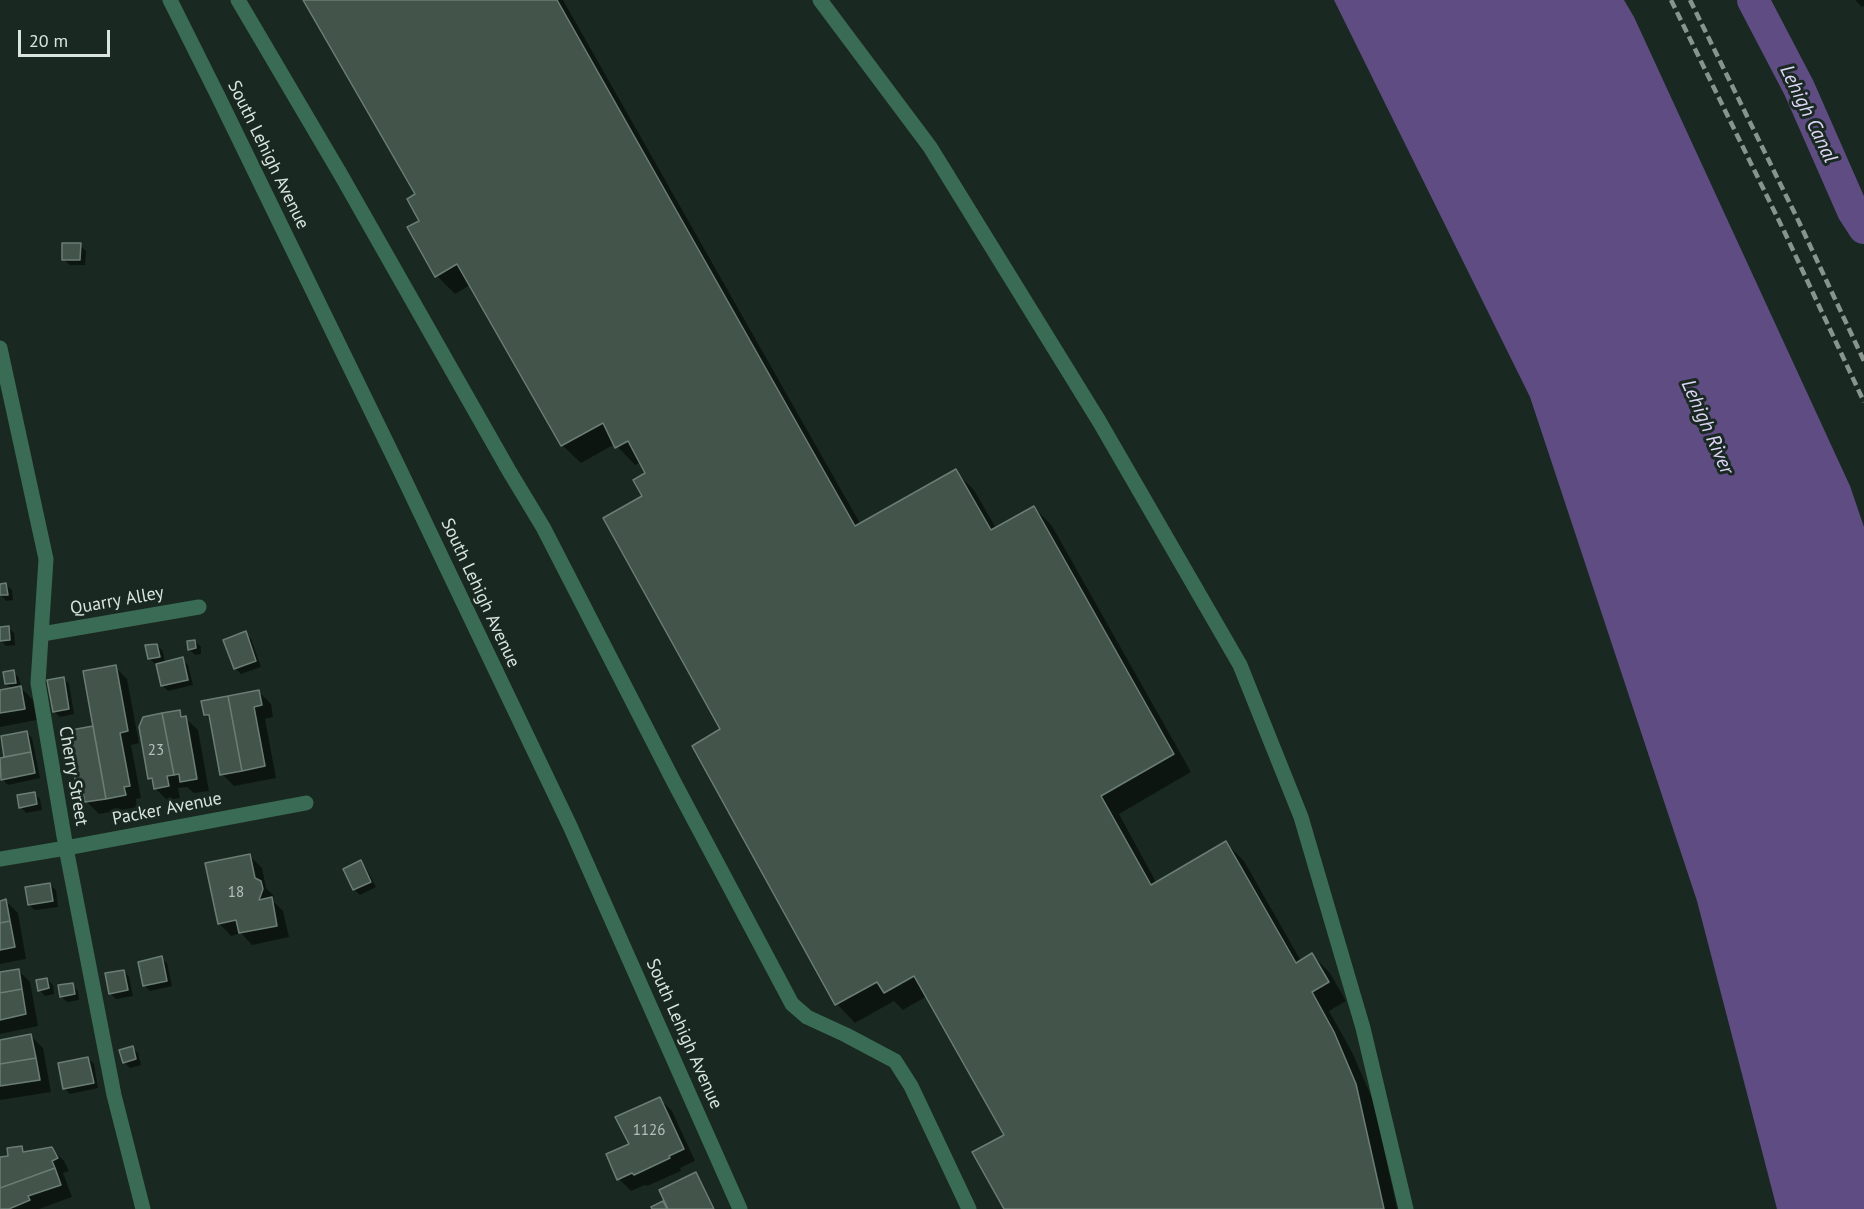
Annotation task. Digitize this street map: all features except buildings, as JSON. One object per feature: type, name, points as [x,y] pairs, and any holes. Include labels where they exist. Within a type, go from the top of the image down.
[{"type":"street","name":"South Lehigh Avenue","points":[[170,0],[218,94],[570,826],[740,1209]]},
{"type":"street","points":[[237,0],[347,185],[543,527],[792,1004],[807,1017],[895,1061],[911,1086],[969,1209]]},
{"type":"street","points":[[820,0],[930,147],[1099,421],[1240,665],[1301,817],[1363,1028],[1406,1209]]},
{"type":"street","name":"Cherry Street","points":[[0,348],[46,559],[38,683],[66,848],[114,1095],[143,1209]]},
{"type":"street","name":"Quarry Alley","points":[[42,634],[199,607]]},
{"type":"street","name":"Packer Avenue","points":[[0,859],[306,803]]},
{"type":"water","name":"Lehigh River","points":[[1334,0],[1624,0],[1634,17],[1850,486],[1864,527],[1864,1209],[1777,1209],[1697,901],[1530,397]]},
{"type":"waterway","name":"Lehigh Canal","points":[[1753,0],[1799,88],[1853,211],[1864,228]]},
{"type":"railway","points":[[1671,0],[1784,231],[1864,402]]},
{"type":"railway","points":[[1690,0],[1864,361]]}]
